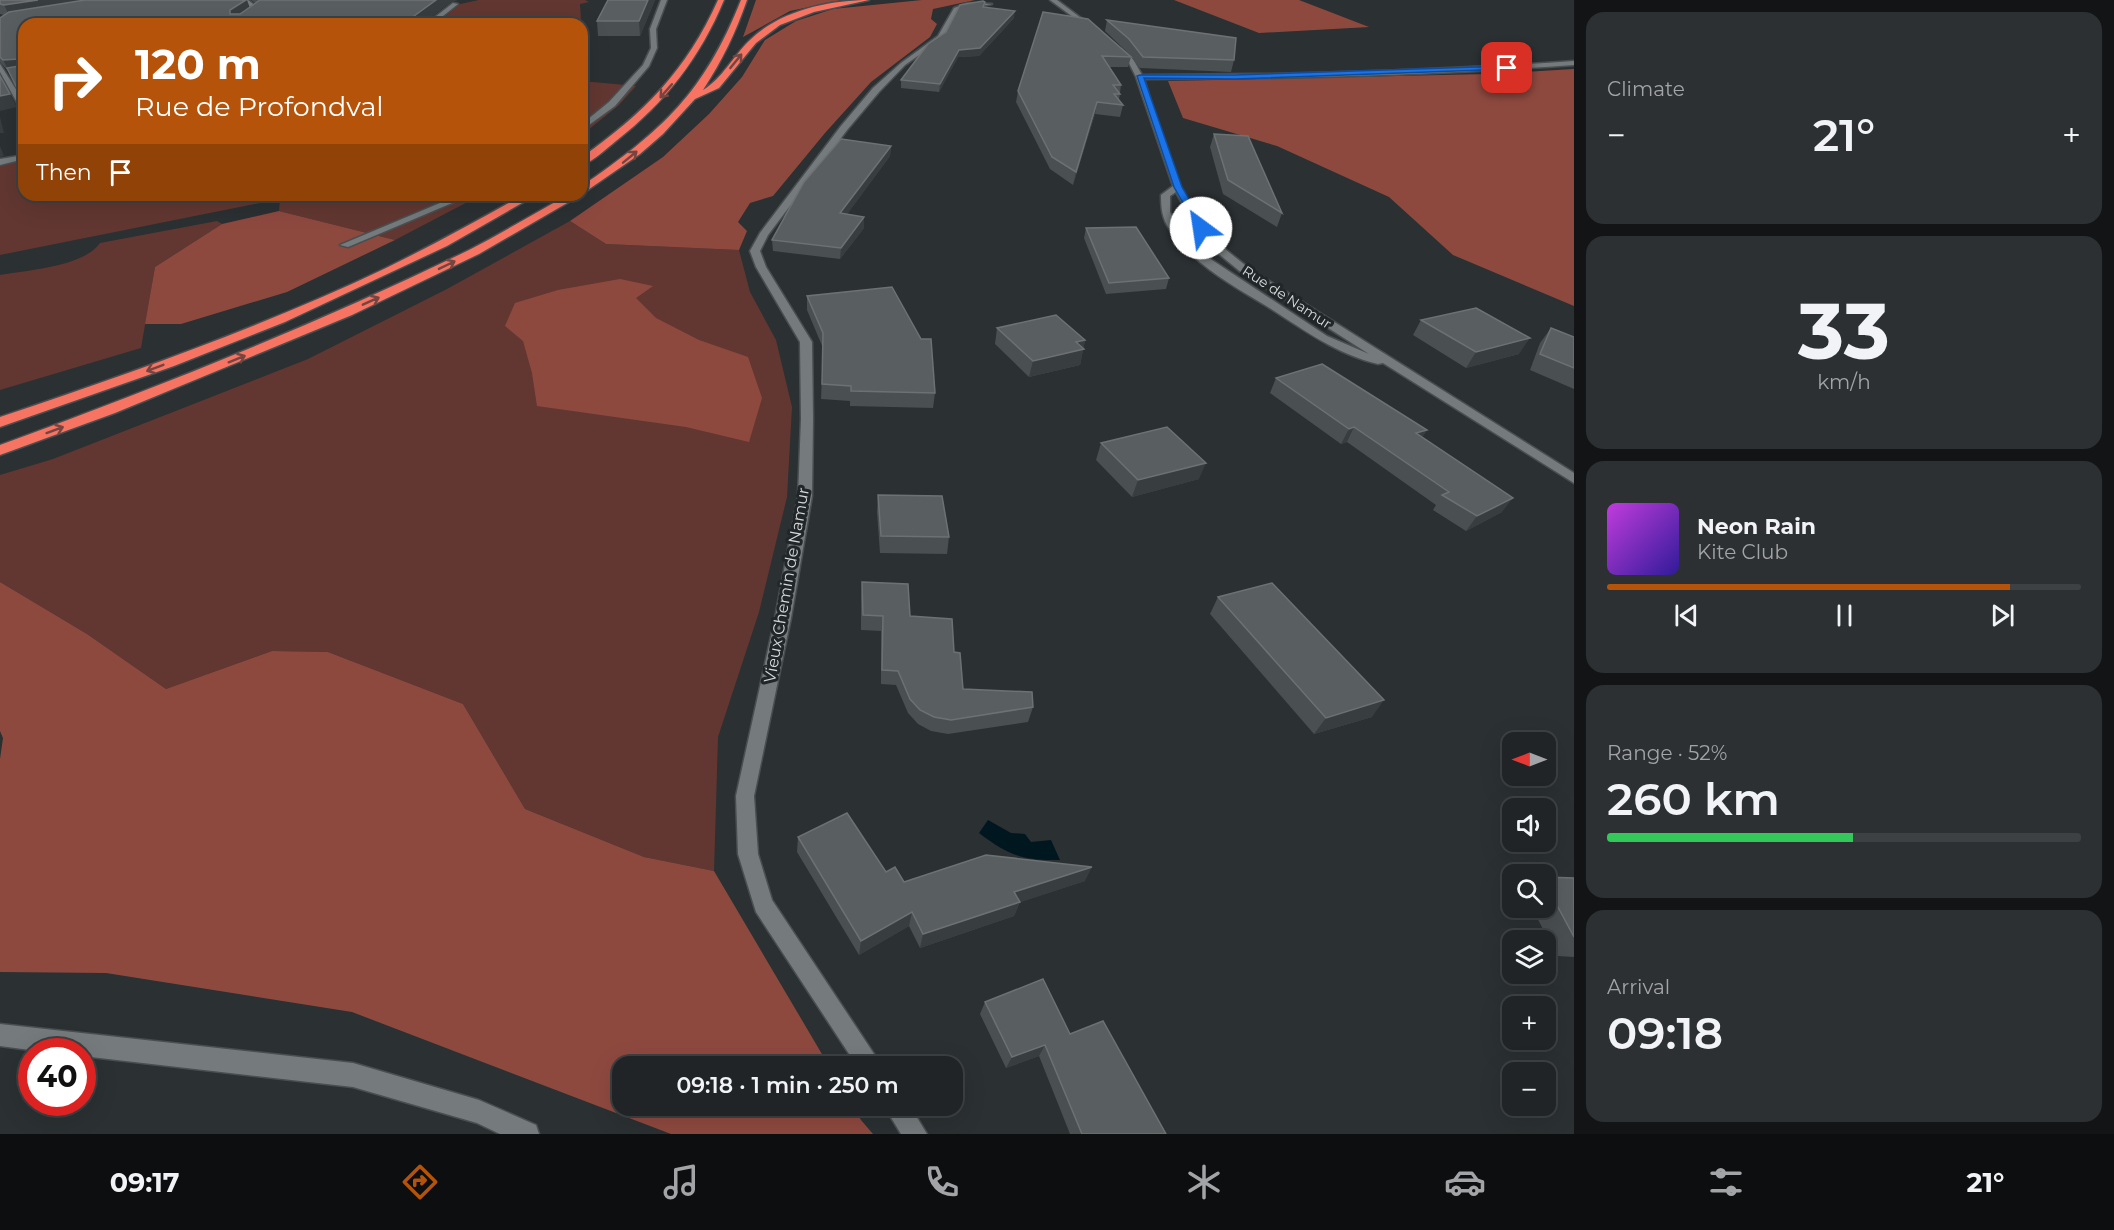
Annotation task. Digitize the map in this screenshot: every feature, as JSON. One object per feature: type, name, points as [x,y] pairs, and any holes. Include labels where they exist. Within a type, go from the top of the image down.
[{"type":"highway","points":[[588,158],[628,128],[658,101],[682,73],[702,45],[721,0]]},
{"type":"highway","points":[[588,187],[646,144],[677,118],[693,99],[727,46],[744,0]]},
{"type":"highway","points":[[693,99],[716,86],[753,41],[777,23],[812,10],[866,0]]},
{"type":"highway","points":[[0,422],[98,390],[230,340],[371,279],[443,244],[520,201]]},
{"type":"highway","points":[[0,450],[110,410],[347,312],[475,251],[565,201]]},
{"type":"street","points":[[244,0],[260,11],[249,18]]},
{"type":"street","points":[[588,123],[612,104],[646,66],[654,48],[653,29],[664,0]]},
{"type":"street","name":"Rue de Namur","points":[[1050,2],[1093,29],[1131,60],[1140,76],[1178,187],[1192,216],[1210,240],[1246,271],[1574,479]]},
{"type":"street","points":[[436,18],[454,4]]},
{"type":"street","name":"Vieux Chemin de Namur","points":[[863,1056],[764,905],[747,854],[745,796],[783,618],[805,496],[807,418],[806,342],[761,267],[755,251],[763,235],[876,90],[903,64],[941,37],[956,9],[968,5],[989,4]]},
{"type":"street","points":[[1140,76],[1235,77],[1485,69],[1574,63]]},
{"type":"street","points":[[0,66],[18,97]]},
{"type":"street","points":[[0,162],[18,158]]},
{"type":"street","name":"Rue de Namur","points":[[1178,187],[1165,195],[1163,201],[1168,220],[1190,247],[1208,262],[1339,347],[1411,374]]},
{"type":"street","points":[[345,245],[452,201]]},
{"type":"street","points":[[0,1035],[353,1075],[479,1112],[527,1134]]},
{"type":"street","points":[[903,1116],[915,1134]]},
{"type":"shaded area","points":[[479,0],[585,0],[589,2],[580,4],[581,18],[443,18],[460,4]]},
{"type":"shaded area","points":[[756,0],[842,0],[790,11],[743,37]]},
{"type":"shaded area","points":[[922,0],[975,0],[933,9],[931,19],[937,24],[930,37],[871,82],[773,196],[750,203],[738,222],[747,231],[739,250],[606,244],[570,221],[663,157],[709,114],[742,77],[765,40],[796,21],[833,9]]},
{"type":"shaded area","points":[[1174,0],[1299,0],[1369,27],[1259,33]]},
{"type":"shaded area","points":[[1574,69],[1574,306],[1453,255],[1389,197],[1277,146],[1183,118],[1168,81],[1488,74]]},
{"type":"shaded area","points":[[588,82],[636,86],[619,105],[588,130]]},
{"type":"shaded area","points":[[18,161],[18,201],[270,201],[0,255],[0,165]]},
{"type":"shaded area","points":[[280,201],[470,201],[395,240],[279,211]]},
{"type":"shaded area","points":[[279,211],[395,240],[287,292],[181,324],[145,324],[155,267],[222,224]]},
{"type":"shaded area","points":[[217,221],[222,224],[155,267],[141,348],[0,390],[0,275],[68,262],[92,251],[100,243]]},
{"type":"shaded area","points":[[570,221],[606,244],[739,250],[750,292],[776,340],[792,407],[787,497],[759,612],[718,737],[714,871],[644,857],[525,809],[463,704],[328,652],[272,651],[166,689],[87,634],[0,582],[0,475],[53,459],[308,359],[447,289]]},
{"type":"shaded area","points":[[620,279],[653,286],[636,298],[656,318],[699,340],[748,357],[762,398],[749,442],[686,427],[537,406],[532,373],[523,341],[505,326],[515,303],[558,290]]},
{"type":"shaded area","points":[[0,582],[87,634],[166,689],[272,651],[328,652],[463,704],[525,809],[644,857],[714,871],[823,1056],[612,1056],[612,1111],[352,1012],[106,973],[0,972],[0,759],[3,738],[0,731]]},
{"type":"shaded area","points":[[624,1116],[858,1116],[873,1134],[671,1134]]},
{"type":"water","points":[[988,820],[1011,833],[1025,834],[1031,842],[1051,840],[1060,860],[1025,858],[999,847],[979,833]]},
{"type":"building","points":[[0,0],[38,0],[4,5],[0,4]]},
{"type":"building","points":[[85,0],[246,0],[230,10],[230,14],[240,14],[260,0],[436,0],[411,18],[18,18],[18,59],[3,60],[0,57],[0,18],[9,12]]},
{"type":"building","points":[[608,0],[648,0],[639,21],[597,21]]},
{"type":"building","points":[[985,2],[983,7],[1015,11],[980,48],[959,50],[940,84],[901,80],[928,44],[946,32],[960,5]]},
{"type":"building","points":[[1043,12],[1088,19],[1131,57],[1102,56],[1121,85],[1113,85],[1120,94],[1114,94],[1123,105],[1097,102],[1076,172],[1052,157],[1018,91]]},
{"type":"building","points":[[1107,20],[1236,38],[1234,60],[1143,57],[1129,39]]},
{"type":"building","points":[[18,66],[18,90],[7,68]]},
{"type":"building","points":[[0,76],[10,94],[0,96]]},
{"type":"building","points":[[1214,134],[1248,136],[1282,213],[1228,180]]},
{"type":"building","points":[[841,139],[891,146],[840,213],[864,217],[841,248],[772,240],[804,182]]},
{"type":"building","points":[[1136,227],[1169,278],[1109,283],[1086,228]]},
{"type":"building","points":[[892,287],[921,339],[931,339],[935,393],[851,391],[851,386],[822,384],[823,333],[807,296]]},
{"type":"building","points":[[1476,308],[1530,338],[1476,352],[1421,320]]},
{"type":"building","points":[[1056,315],[1085,340],[1076,342],[1084,349],[1033,361],[997,328]]},
{"type":"building","points":[[1551,328],[1574,337],[1574,368],[1540,354]]},
{"type":"building","points":[[1322,364],[1427,430],[1416,433],[1513,498],[1477,516],[1442,495],[1449,492],[1354,427],[1349,429],[1276,378]]},
{"type":"building","points":[[1167,427],[1206,463],[1138,480],[1101,443]]},
{"type":"building","points":[[878,495],[942,496],[949,537],[881,536]]},
{"type":"building","points":[[862,582],[908,584],[910,616],[952,619],[954,652],[960,653],[963,689],[1032,692],[1033,707],[951,720],[934,717],[920,710],[910,699],[898,671],[882,670],[883,616],[863,615]]},
{"type":"building","points":[[1272,583],[1384,700],[1326,718],[1218,597]]},
{"type":"building","points":[[847,813],[886,872],[895,867],[904,882],[986,855],[1092,867],[1014,892],[1020,902],[923,934],[912,912],[861,941],[798,837]]},
{"type":"building","points":[[1556,877],[1574,878],[1574,937],[1556,903]]},
{"type":"building","points":[[1043,979],[1070,1034],[1103,1021],[1166,1134],[1082,1134],[1045,1045],[1012,1057],[985,1002]]},
{"type":"route","points":[[1201,228],[1192,216],[1178,187],[1140,76],[1156,78],[1235,77],[1507,68]]}]
